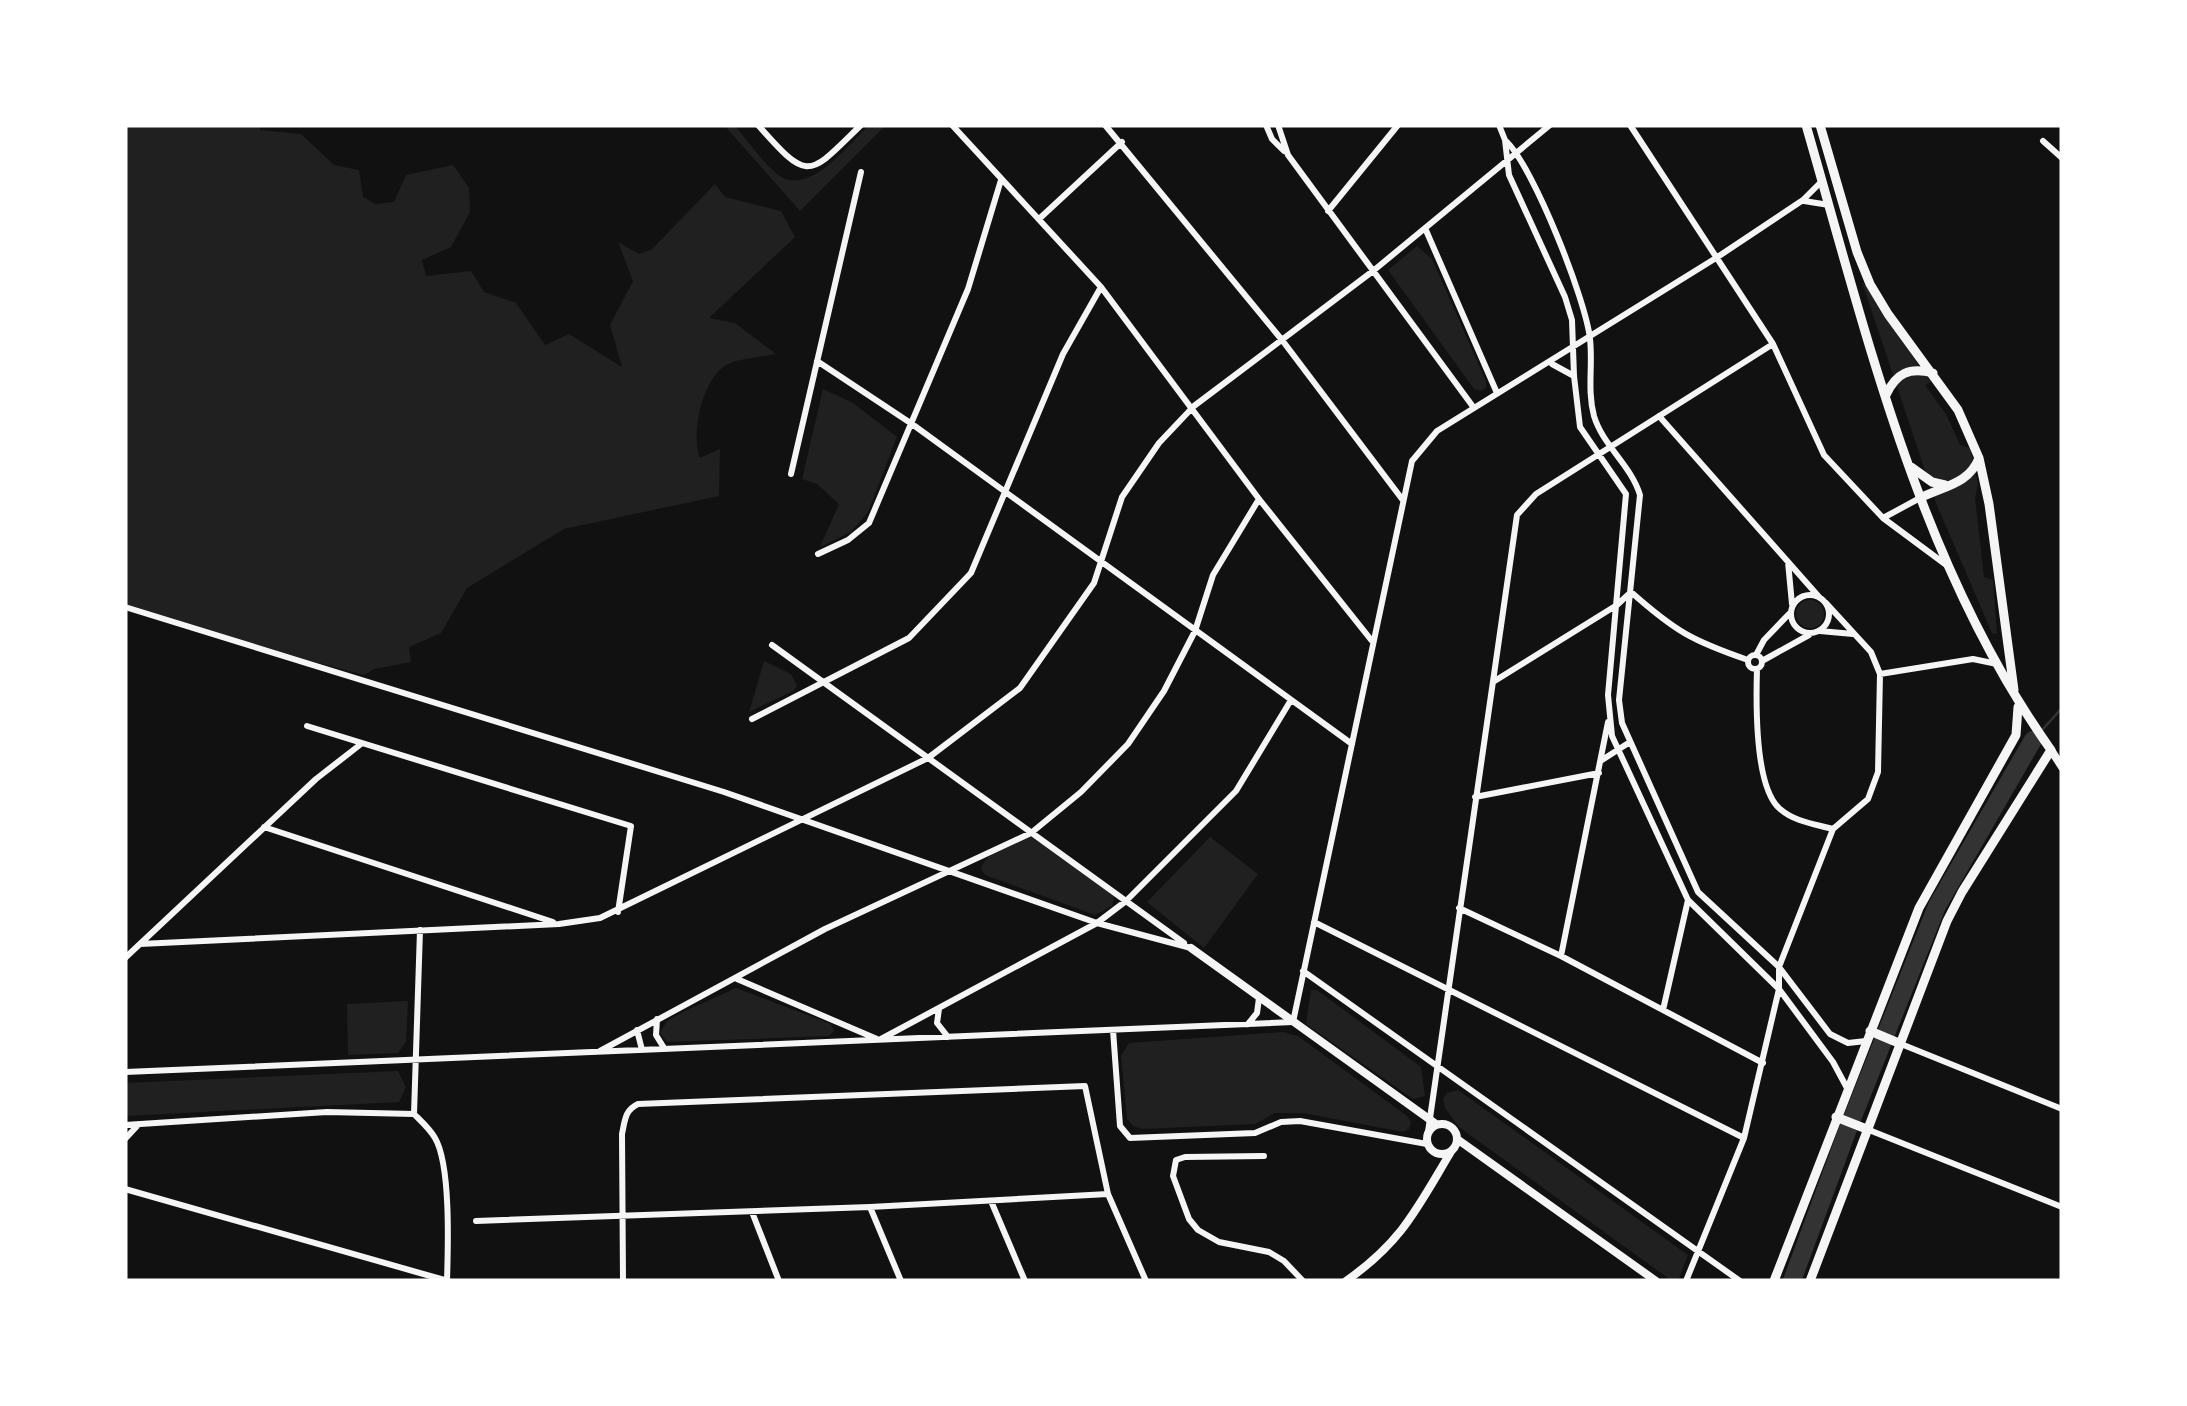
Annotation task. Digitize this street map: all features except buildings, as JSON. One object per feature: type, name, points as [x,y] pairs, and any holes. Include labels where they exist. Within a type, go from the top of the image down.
[{"type":"main road","points":[[1806,125],[1920,498],[1996,664],[2050,750],[1954,907],[1864,1128],[1810,1281]]},
{"type":"main road","points":[[1820,125],[1870,284],[1969,430],[1979,458],[1987,488],[2016,701],[2016,735]]},
{"type":"main road","points":[[1886,395],[1893,380],[1901,374],[1914,370],[1933,373]]},
{"type":"main road","points":[[1920,498],[1970,476],[1979,458]]},
{"type":"main road","points":[[1909,466],[1932,482],[1946,486]]},
{"type":"main road","points":[[1774,1281],[1930,885],[2016,735],[2022,728],[2034,726]]},
{"type":"main road","points":[[1871,1036],[1901,1044]]},
{"type":"main road","points":[[1840,1119],[1864,1128]]},
{"type":"street","points":[[758,125],[794,164],[806,168],[822,163],[861,125]]},
{"type":"street","points":[[952,125],[1102,286],[1259,499],[1372,641]]},
{"type":"street","points":[[1106,125],[1282,340],[1402,499]]},
{"type":"street","points":[[1266,125],[1272,139],[1288,155],[1474,408]]},
{"type":"street","points":[[1278,125],[1288,155]]},
{"type":"street","points":[[1328,211],[1398,125]]},
{"type":"street","points":[[1499,125],[1510,175],[1572,320],[1580,427],[1626,494],[1608,718],[1560,956]]},
{"type":"street","points":[[140,944],[590,920],[618,912],[928,758],[1020,688],[1094,583],[1122,497],[1159,443],[1194,406],[1372,271],[1550,125]]},
{"type":"street","points":[[1630,125],[1773,344],[1824,455],[1883,518],[1949,567]]},
{"type":"street","points":[[1505,140],[1517,152],[1577,286],[1590,338],[1590,393],[1600,432],[1633,476],[1640,495],[1619,700],[1622,723],[1690,880],[1707,901],[1779,966],[1830,1034],[1848,1043],[1871,1036]]},
{"type":"street","points":[[2043,140],[2062,158]]},
{"type":"street","points":[[1038,219],[1122,142]]},
{"type":"street","points":[[791,474],[861,172]]},
{"type":"street","points":[[818,554],[848,540],[869,523],[968,289],[1001,179]]},
{"type":"street","points":[[1292,1022],[1412,461],[1437,431],[1551,364],[1716,258],[1803,200],[1822,181]]},
{"type":"street","points":[[1803,200],[1829,205]]},
{"type":"street","points":[[1425,228],[1496,393]]},
{"type":"street","points":[[752,719],[909,638],[971,573],[1062,354],[1102,286]]},
{"type":"street","points":[[1428,1141],[1517,516],[1529,500],[1773,344]]},
{"type":"street","points":[[817,361],[912,424],[1352,744]]},
{"type":"street","points":[[1551,364],[1574,376]]},
{"type":"street","points":[[1659,416],[1871,652],[1880,674],[1878,772],[1874,788],[1868,799],[1833,829],[1779,966],[1780,989],[1744,1138],[1686,1281]]},
{"type":"street","points":[[1883,518],[1920,498]]},
{"type":"street","points":[[598,1052],[825,929],[1031,833],[1081,792],[1128,744],[1164,692],[1196,631],[1213,575],[1259,499]]},
{"type":"street","points":[[1788,560],[1796,628],[1815,633],[1854,634]]},
{"type":"street","points":[[1492,682],[1632,592]]},
{"type":"street","points":[[1632,592],[1661,619],[1694,641],[1756,661],[1815,633],[1829,618],[1823,601]]},
{"type":"street","points":[[1823,601],[1805,596],[1764,640],[1756,661],[1760,735],[1770,797],[1780,810],[1797,820],[1833,829]]},
{"type":"street","points":[[125,607],[724,792],[1097,923],[1191,948]]},
{"type":"street","points":[[1973,659],[1983,636]]},
{"type":"street","points":[[772,645],[1292,1022],[1433,1122],[1453,1128],[1456,1139],[1452,1150],[1408,1224],[1366,1269],[1346,1281]]},
{"type":"street","points":[[1880,674],[1973,659],[1996,664]]},
{"type":"street","points":[[878,1040],[1097,923],[1126,901],[1236,791],[1291,700]]},
{"type":"street","points":[[1608,718],[1617,748],[1688,900],[1780,989],[1847,1088]]},
{"type":"street","points":[[307,726],[631,826],[618,912]]},
{"type":"street","points":[[1601,761],[1630,742]]},
{"type":"street","points":[[125,958],[264,827],[360,744]]},
{"type":"street","points":[[2050,750],[2062,766]]},
{"type":"street","points":[[1475,797],[1598,773]]},
{"type":"street","points":[[264,827],[559,924]]},
{"type":"street","points":[[1680,887],[1690,880]]},
{"type":"street","points":[[1664,1010],[1688,900]]},
{"type":"street","points":[[1699,913],[1707,901]]},
{"type":"street","points":[[1459,908],[1764,1063]]},
{"type":"street","points":[[1314,922],[1744,1138]]},
{"type":"street","points":[[125,1189],[448,1281],[442,1158],[434,1137],[414,1114],[420,930]]},
{"type":"street","points":[[1304,971],[1740,1281]]},
{"type":"street","points":[[736,978],[878,1040]]},
{"type":"street","points":[[1247,1024],[1257,1013],[1260,998]]},
{"type":"street","points":[[939,1008],[937,1023],[948,1037]]},
{"type":"street","points":[[658,1019],[656,1035],[665,1049]]},
{"type":"street","points":[[125,1072],[1292,1022]]},
{"type":"street","points":[[638,1030],[642,1050]]},
{"type":"street","points":[[1113,1030],[1120,1126],[1130,1138],[1254,1134],[1281,1122],[1300,1122],[1428,1141],[1441,1154],[1452,1150]]},
{"type":"street","points":[[1901,1044],[2062,1108]]},
{"type":"street","points":[[624,1281],[622,1134],[626,1115],[638,1104],[1085,1086],[1108,1194],[1146,1281]]},
{"type":"street","points":[[1414,1107],[1436,1164],[1435,1178]]},
{"type":"street","points":[[125,1125],[327,1112],[414,1114]]},
{"type":"street","points":[[125,1139],[138,1125]]},
{"type":"street","points":[[1864,1128],[2062,1207]]},
{"type":"street","points":[[1456,1139],[1656,1281]]},
{"type":"street","points":[[1264,1156],[1185,1156],[1176,1160],[1174,1176],[1189,1219],[1198,1230],[1219,1242],[1269,1252],[1284,1260],[1302,1281]]},
{"type":"street","points":[[476,1222],[1108,1194]]},
{"type":"street","points":[[991,1201],[1024,1281]]},
{"type":"street","points":[[870,1207],[901,1281]]},
{"type":"street","points":[[752,1212],[779,1281]]},
{"type":"street","points":[[1360,1281],[1366,1269]]},
{"type":"shaded area","points":[[125,125],[261,125],[260,130],[301,134],[334,165],[359,170],[363,197],[375,204],[394,202],[406,175],[453,165],[469,188],[470,212],[451,247],[422,260],[426,276],[471,271],[484,292],[516,303],[545,345],[569,334],[622,367],[610,325],[633,281],[618,242],[639,254],[651,250],[715,184],[725,197],[781,211],[795,237],[709,318],[735,323],[776,354],[728,364],[719,370],[706,393],[698,421],[697,448],[700,458],[720,449],[719,496],[564,529],[467,588],[441,633],[409,647],[411,662],[374,669],[364,675],[125,611]]},
{"type":"shaded area","points":[[724,125],[734,125],[777,174],[801,180],[827,166],[869,125],[886,125],[800,211]]},
{"type":"shaded area","points":[[1417,246],[1432,259],[1486,381],[1486,388],[1481,391],[1474,389],[1388,270]]},
{"type":"shaded area","points":[[1862,282],[1882,305],[1931,382],[1925,385],[1946,414],[1960,445],[1970,448],[1978,484],[1975,498],[1984,577],[1993,580],[1997,634],[1992,633],[1936,503]]},
{"type":"shaded area","points":[[823,389],[853,403],[897,437],[868,512],[851,532],[820,547],[839,504],[817,484],[802,479]]},
{"type":"shaded area","points":[[1810,600],[1820,604],[1824,614],[1820,624],[1810,628],[1800,624],[1796,614],[1800,604]]},
{"type":"shaded area","points":[[764,661],[791,674],[797,686],[749,712]]},
{"type":"shaded area","points":[[1032,837],[1111,892],[1112,906],[1095,915],[985,875],[981,869],[989,857]]},
{"type":"shaded area","points":[[1210,837],[1258,874],[1204,948],[1147,902]]},
{"type":"shaded area","points":[[736,988],[831,1024],[834,1031],[829,1036],[667,1042],[660,1033],[667,1021]]},
{"type":"shaded area","points":[[1311,990],[1317,990],[1421,1067],[1425,1096],[1413,1099],[1306,1024]]},
{"type":"shaded area","points":[[408,1001],[406,1042],[398,1053],[348,1055],[347,1004]]},
{"type":"shaded area","points":[[1283,1032],[1298,1036],[1407,1116],[1411,1122],[1409,1129],[1403,1132],[1303,1113],[1275,1113],[1255,1124],[1142,1129],[1127,1119],[1121,1056],[1129,1043]]},
{"type":"shaded area","points":[[398,1071],[406,1087],[399,1102],[125,1116],[125,1083]]},
{"type":"shaded area","points":[[1458,1090],[1688,1255],[1678,1281],[1672,1281],[1459,1127],[1443,1099],[1447,1093]]},
{"type":"waterway","points":[[2043,729],[2062,708]]},
{"type":"waterway","points":[[1792,1281],[1937,906],[2033,740]]}]
